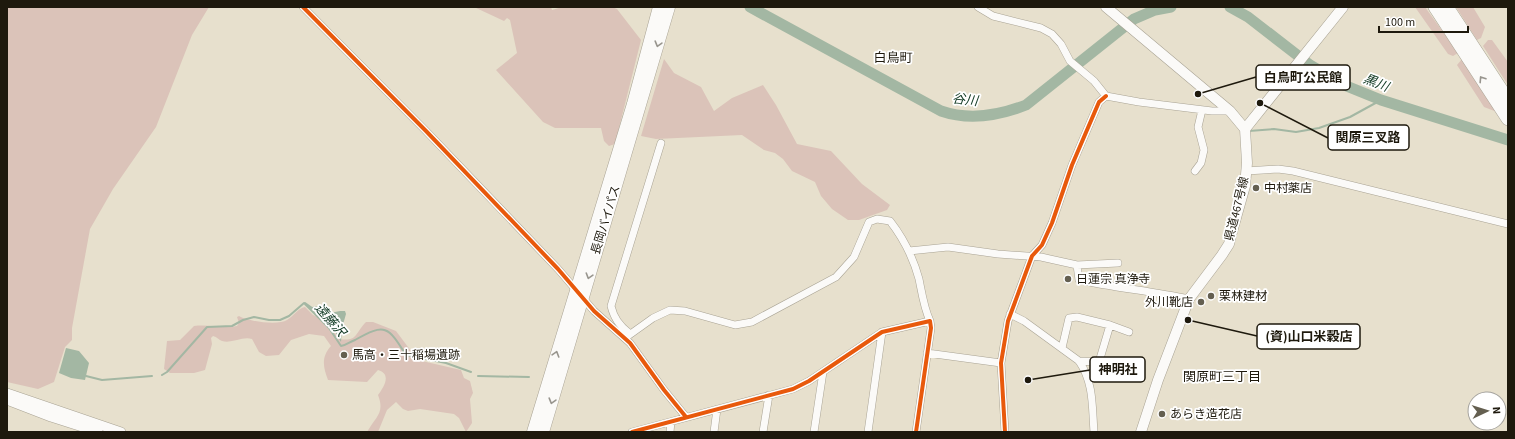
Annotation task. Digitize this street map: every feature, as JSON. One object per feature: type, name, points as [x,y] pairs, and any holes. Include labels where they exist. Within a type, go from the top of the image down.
[{"type":"highway","name":"長岡バイパス","points":[[543,432],[579,292],[659,7]]},
{"type":"highway","name":"長岡バイパス","points":[[533,432],[669,7]]},
{"type":"highway","points":[[1435,7],[1506,110]]},
{"type":"highway","points":[[1447,7],[1506,110]]},
{"type":"main road","points":[[1106,7],[1230,111],[1244,129],[1343,7]]},
{"type":"main road","name":"県道467号線","points":[[1141,432],[1155,387],[1189,299],[1229,244],[1245,186],[1246,171],[1244,129]]},
{"type":"street","points":[[302,7],[432,137],[579,292],[594,311],[627,336]]},
{"type":"street","points":[[978,7],[993,16],[1047,31],[1060,44],[1070,61],[1079,70],[1094,80],[1106,96],[1202,110],[1230,111]]},
{"type":"street","points":[[1005,432],[1001,363],[1010,314],[1032,256],[1042,245],[1072,165],[1099,102],[1106,96]]},
{"type":"street","points":[[1195,171],[1201,163],[1204,150],[1198,127],[1202,110]]},
{"type":"street","points":[[661,142],[611,306],[613,316],[686,417]]},
{"type":"street","points":[[1246,171],[1293,171],[1508,224]]},
{"type":"street","points":[[627,336],[660,314],[670,310],[685,311],[735,325],[752,322],[836,277],[854,257],[869,222],[877,219],[890,221],[906,243],[918,278],[931,328],[916,432]]},
{"type":"street","points":[[909,251],[948,247],[998,254],[1032,256],[1078,265],[1118,263]]},
{"type":"street","points":[[1078,265],[1079,280],[1106,286],[1149,291],[1189,299]]},
{"type":"street","points":[[1010,314],[1024,321],[1062,348],[1078,361],[1084,369],[1090,384],[1092,395],[1094,432]]},
{"type":"street","points":[[1062,348],[1069,318],[1077,317],[1110,325],[1129,332]]},
{"type":"street","points":[[632,432],[793,389],[823,372],[848,353],[882,332],[930,321]]},
{"type":"street","points":[[1078,361],[1099,362],[1110,325]]},
{"type":"street","points":[[868,432],[882,332]]},
{"type":"street","points":[[928,353],[1001,363]]},
{"type":"street","points":[[814,432],[823,372]]},
{"type":"street","points":[[7,393],[121,432]]},
{"type":"street","points":[[763,432],[769,395]]},
{"type":"street","points":[[7,400],[51,417],[98,432]]},
{"type":"street","points":[[714,432],[717,409]]},
{"type":"street","points":[[670,432],[671,422]]},
{"type":"shaded area","points":[[7,7],[209,7],[192,35],[156,127],[113,189],[90,229],[72,328],[72,340],[65,347],[54,382],[38,389],[7,382]]},
{"type":"shaded area","points":[[474,7],[551,7],[552,10],[562,7],[612,7],[617,9],[641,40],[615,144],[609,146],[604,141],[601,128],[555,128],[543,122],[496,70],[517,53],[510,20],[507,18],[504,21]]},
{"type":"shaded area","points":[[1415,7],[1425,7],[1458,53],[1453,56],[1448,54]]},
{"type":"shaded area","points":[[1456,7],[1473,7],[1485,27],[1481,38],[1477,40]]},
{"type":"shaded area","points":[[1488,40],[1492,40],[1508,62],[1508,85],[1483,46]]},
{"type":"shaded area","points":[[664,59],[674,73],[701,87],[714,111],[732,98],[763,85],[776,105],[797,144],[831,151],[862,184],[890,205],[887,210],[859,220],[848,220],[832,209],[821,196],[815,182],[792,171],[783,159],[775,153],[764,150],[742,135],[656,139],[641,136]]},
{"type":"shaded area","points":[[1462,59],[1497,112],[1484,107],[1457,65]]},
{"type":"shaded area","points":[[305,307],[313,315],[325,320],[339,339],[345,340],[353,338],[366,322],[373,322],[396,331],[414,355],[422,361],[461,370],[464,378],[470,381],[473,393],[470,399],[472,423],[466,432],[459,418],[454,414],[420,409],[408,411],[403,409],[396,402],[387,410],[378,432],[367,432],[380,410],[378,395],[386,381],[385,374],[378,370],[367,382],[328,380],[325,371],[324,358],[331,346],[324,336],[309,334],[291,340],[279,355],[266,356],[259,352],[252,339],[244,338],[226,342],[213,336],[211,338],[212,344],[205,370],[194,373],[170,373],[164,369],[167,341],[180,340],[194,326],[237,326],[239,323],[237,317],[239,316],[249,320],[270,323],[283,322]]},
{"type":"shaded area","points":[[345,311],[346,314],[342,328],[341,342],[335,332],[338,315],[330,313]]},
{"type":"shaded area","points":[[66,348],[79,351],[89,363],[85,380],[71,378],[59,373]]},
{"type":"waterway","name":"谷川","points":[[750,7],[941,111],[963,116],[984,116],[1005,112],[1026,105],[1134,19],[1155,10],[1171,7]]},
{"type":"waterway","name":"黒川","points":[[1230,7],[1248,17],[1310,65],[1344,85],[1381,100],[1508,140]]},
{"type":"waterway","points":[[1249,131],[1274,129],[1296,132],[1319,128],[1350,117],[1381,100]]},
{"type":"waterway","name":"遠藤沢","points":[[162,375],[167,372],[207,327],[232,326],[243,320],[254,317],[269,320],[280,320],[289,316],[304,303],[329,328],[341,346],[373,331],[385,330],[395,338],[406,355],[446,363],[471,372]]},
{"type":"waterway","points":[[305,303],[312,308],[323,307],[330,313]]},
{"type":"waterway","name":"遠藤沢","points":[[86,376],[102,380],[152,376]]},
{"type":"waterway","name":"遠藤沢","points":[[478,376],[529,377]]},
{"type":"cycle path","points":[[303,7],[426,131],[558,269],[594,311],[630,343],[664,390],[686,417]]},
{"type":"cycle path","points":[[1005,432],[1001,363],[1008,321],[1032,256],[1042,245],[1052,223],[1072,165],[1099,102],[1106,96]]},
{"type":"cycle path","points":[[632,432],[793,389],[809,381],[882,332],[930,321],[931,328],[916,432]]},
{"type":"place","name":"白鳥町公民館","points":[[1198,94]]},
{"type":"place","name":"関原三叉路","points":[[1260,103]]},
{"type":"place","name":"中村薬店","points":[[1256,188]]},
{"type":"place","name":"日蓮宗 真浄寺","points":[[1068,279]]},
{"type":"place","name":"栗林建材","points":[[1211,296]]},
{"type":"place","name":"外川靴店","points":[[1201,302]]},
{"type":"place","name":"(資)山口米穀店","points":[[1188,320]]},
{"type":"place","name":"馬高・三十稲場遺跡","points":[[344,355]]},
{"type":"place","name":"神明社","points":[[1028,380]]},
{"type":"place","name":"あらき造花店","points":[[1162,414]]},
{"type":"district","name":"白鳥町","points":[[893,58]]},
{"type":"district","name":"関原町三丁目","points":[[1222,377]]}]
